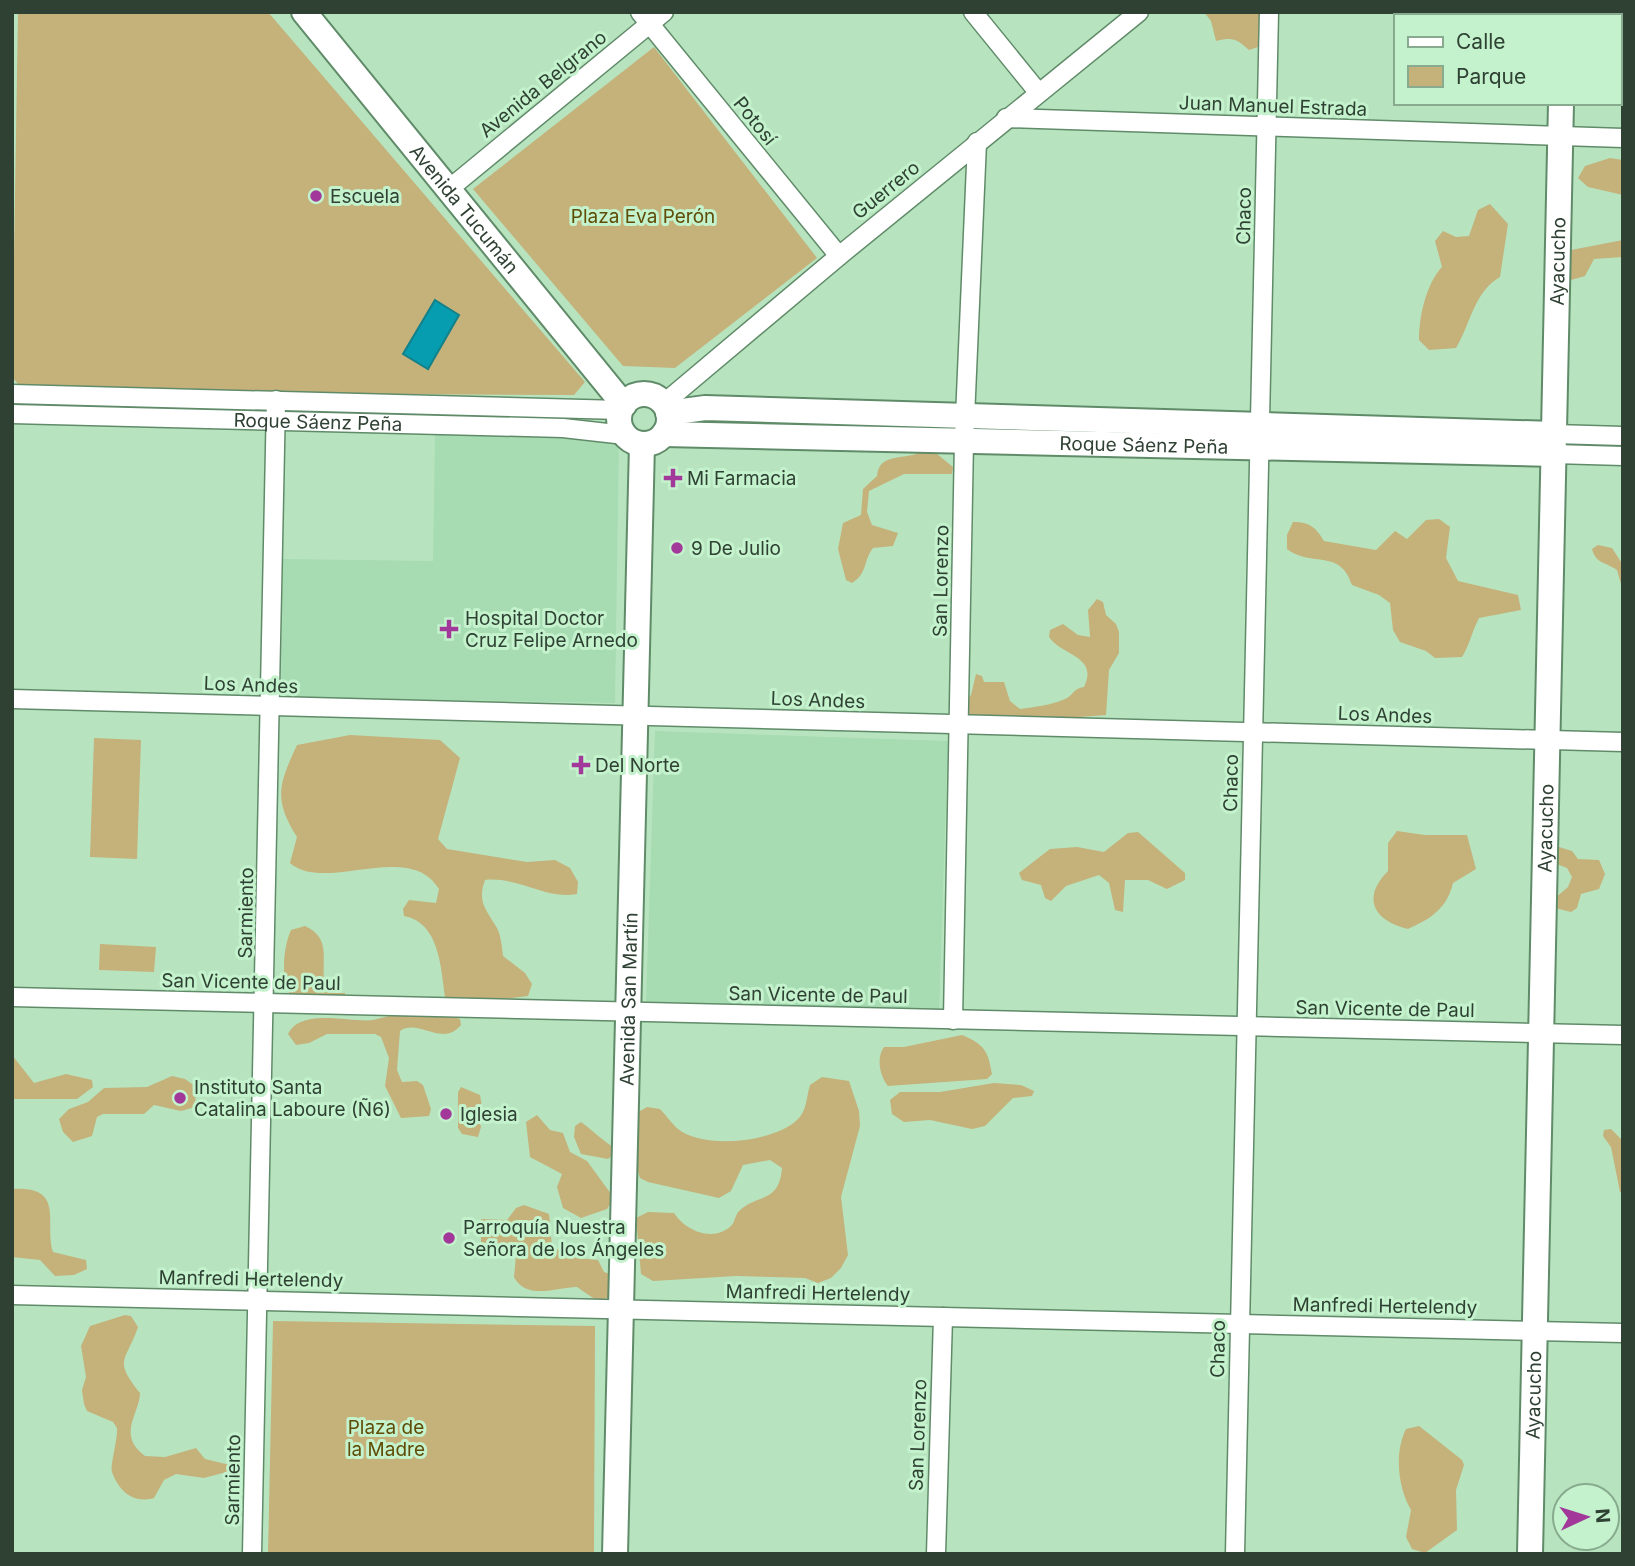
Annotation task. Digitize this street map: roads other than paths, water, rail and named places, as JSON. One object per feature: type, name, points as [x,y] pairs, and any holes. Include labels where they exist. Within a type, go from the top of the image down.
[{"type":"street","name":"Avenida Tucumán","points":[[304,12],[449,189],[622,408]]},
{"type":"street","name":"Avenida Belgrano","points":[[449,189],[644,18],[664,12]]},
{"type":"street","points":[[973,12],[1038,92]]},
{"type":"street","name":"Guerrero","points":[[652,426],[839,256],[1139,12]]},
{"type":"street","name":"Chaco","points":[[1235,1554],[1269,12]]},
{"type":"street","name":"Potosí","points":[[644,18],[839,256]]},
{"type":"street","name":"Ayacucho","points":[[1530,1554],[1561,105]]},
{"type":"street","name":"Juan Manuel Estrada","points":[[1006,118],[1623,138]]},
{"type":"street","name":"San Lorenzo","points":[[953,1020],[964,441],[977,142]]},
{"type":"street","name":"Roque Sáenz Peña","points":[[12,394],[622,408]]},
{"type":"street","points":[[622,408],[643,395],[652,426]]},
{"type":"street","name":"Sarmiento","points":[[252,1554],[278,419],[276,400]]},
{"type":"street","name":"Avenida San Martín","points":[[615,1554],[637,716],[652,426],[620,423],[622,408]]},
{"type":"street","name":"Roque Sáenz Peña","points":[[652,426],[705,408],[966,416],[1260,436],[1554,444],[1623,436]]},
{"type":"street","name":"Roque Sáenz Peña","points":[[12,414],[563,428],[652,426],[964,441],[1260,436]]},
{"type":"street","name":"Roque Sáenz Peña","points":[[1554,444],[1623,456]]},
{"type":"street","name":"Los Andes","points":[[12,699],[1623,742]]},
{"type":"street","name":"San Vicente de Paul","points":[[12,998],[1623,1035]]},
{"type":"street","name":"Manfredi Hertelendy","points":[[12,1295],[1623,1333]]},
{"type":"street","name":"San Lorenzo","points":[[936,1554],[943,1317]]},
{"type":"water","points":[[435,300],[459,315],[428,369],[403,354]]},
{"type":"place","name":"Escuela","points":[[316,196]]},
{"type":"place","name":"Mi Farmacia","points":[[673,478]]},
{"type":"place","name":"9 De Julio","points":[[677,548]]},
{"type":"place","name":"Hospital Doctor Cruz Felipe Arnedo","points":[[449,629]]},
{"type":"place","name":"Del Norte","points":[[581,765]]},
{"type":"place","name":"Instituto Santa Catalina Laboure (Ñ6)","points":[[180,1098]]},
{"type":"place","name":"Iglesia","points":[[446,1114]]},
{"type":"place","name":"Parroquía Nuestra Señora de los Ángeles","points":[[449,1238]]},
{"type":"park label","name":"Plaza Eva Perón","points":[[643,216]]},
{"type":"park label","name":"Plaza de la Madre","points":[[386,1438]]}]
